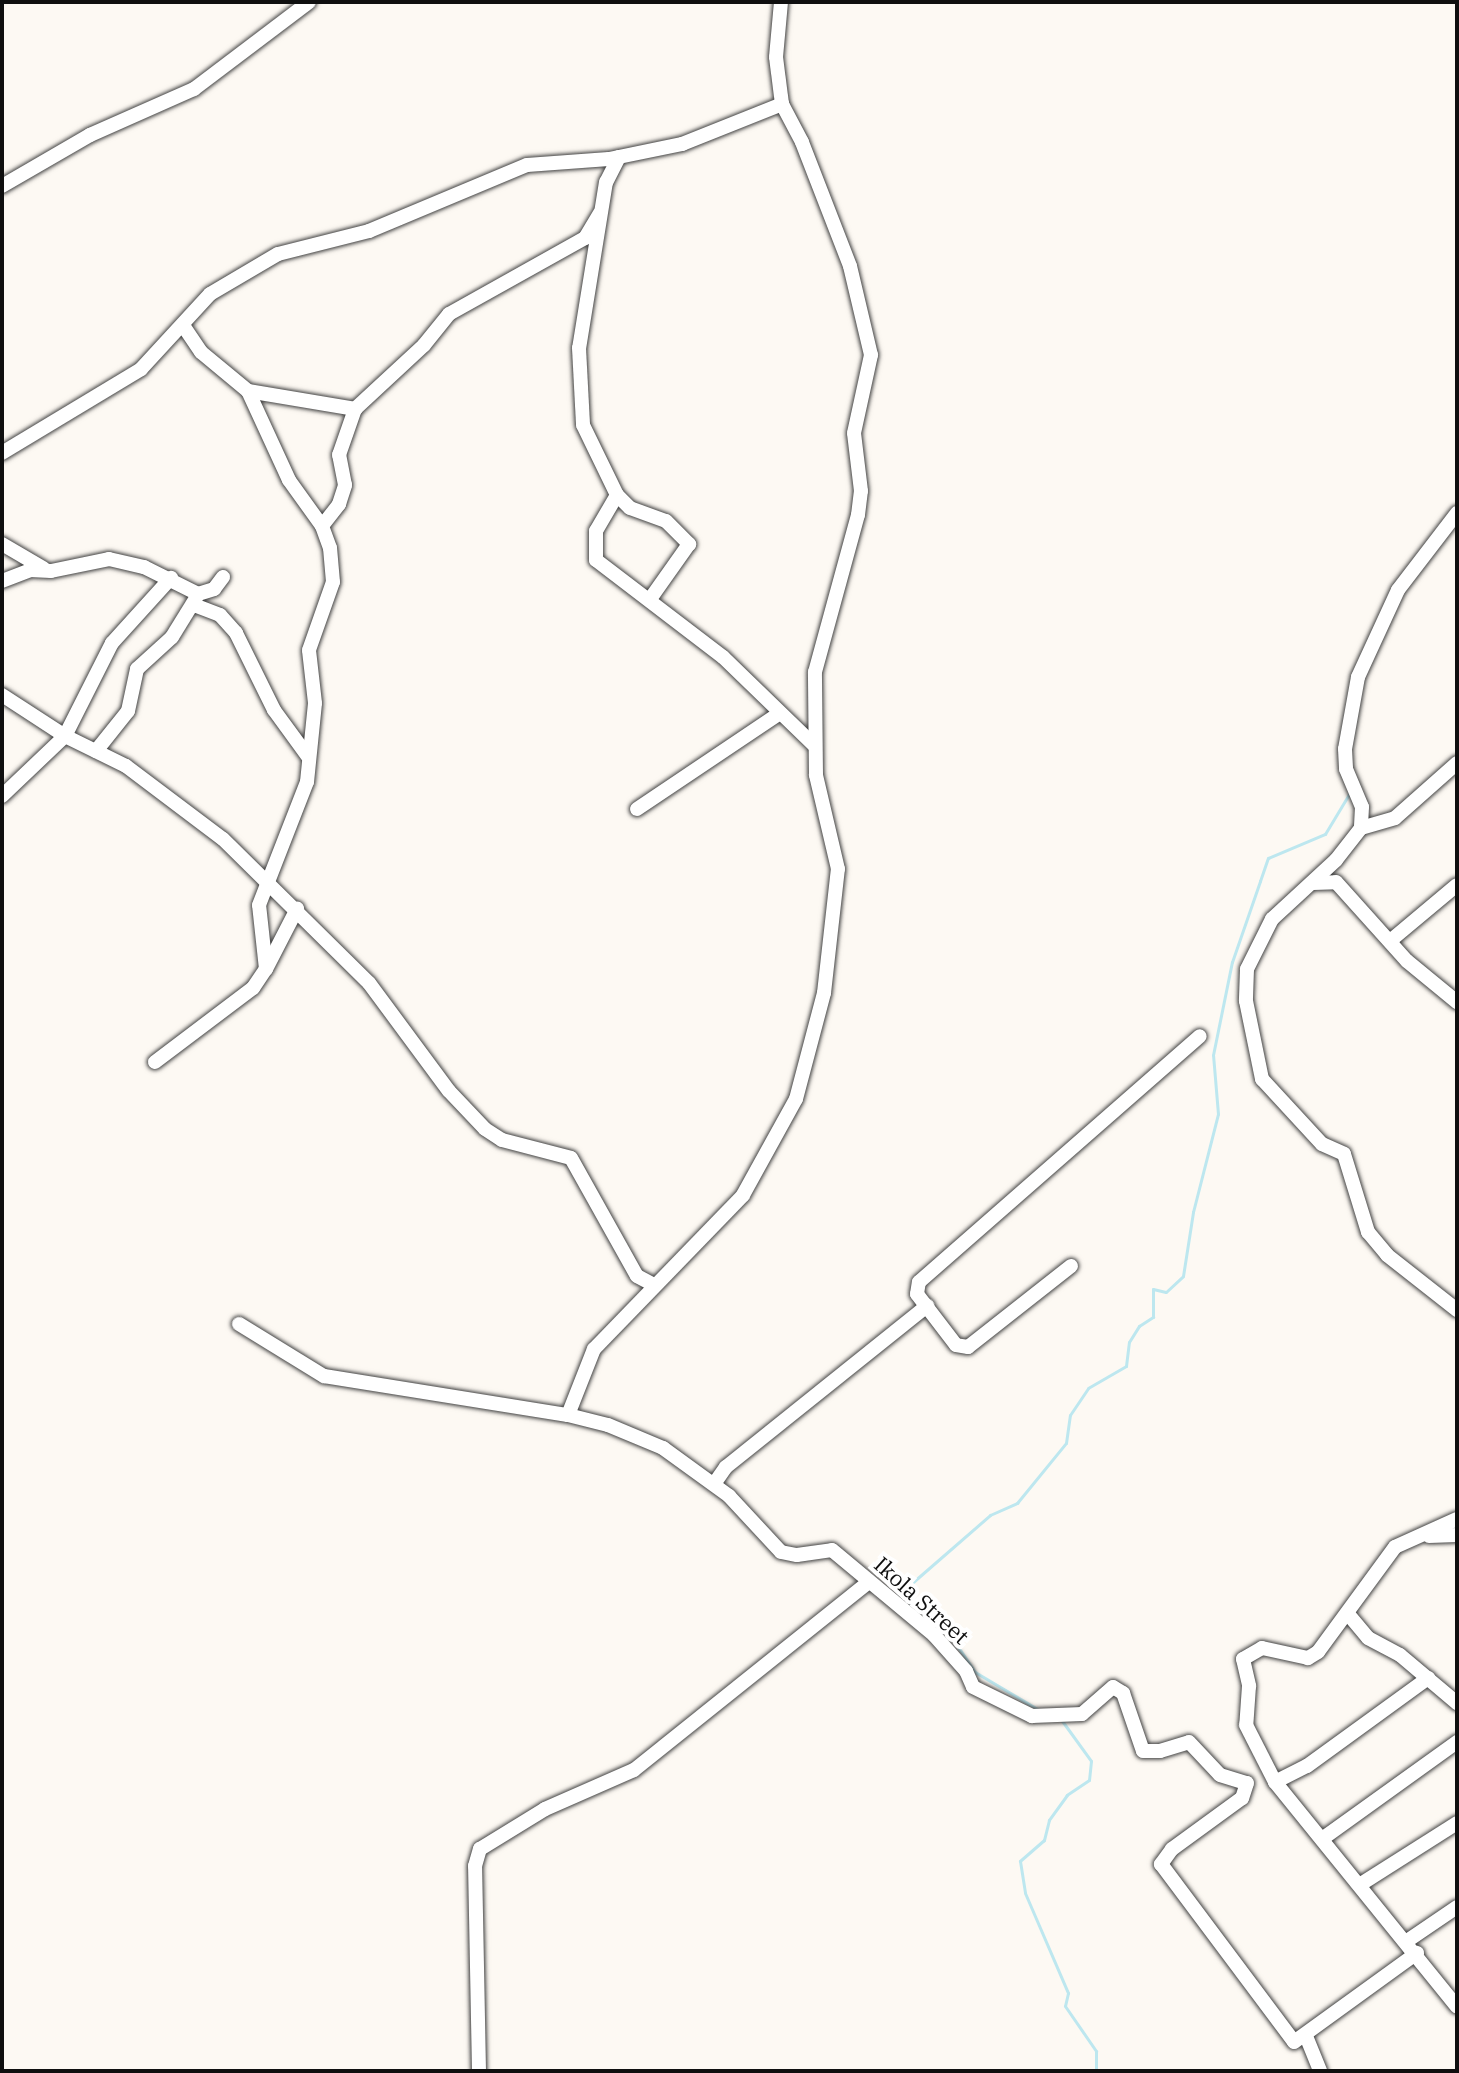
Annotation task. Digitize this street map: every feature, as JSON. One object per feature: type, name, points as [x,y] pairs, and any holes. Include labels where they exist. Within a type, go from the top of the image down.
[{"type":"street","points":[[2,186],[90,135],[194,89],[309,2]]},
{"type":"street","points":[[568,1415],[594,1349],[743,1195],[804,1078],[824,993],[838,869],[816,775],[815,672],[858,515],[861,491],[854,433],[871,355],[850,266],[802,142],[782,104],[776,57],[781,2]]},
{"type":"street","points":[[2,453],[141,369],[227,280],[278,254],[369,231],[527,165],[619,157],[686,143],[782,104]]},
{"type":"street","points":[[619,157],[606,182],[581,313],[581,414],[617,495],[630,508],[666,521],[689,544],[650,599]]},
{"type":"street","points":[[322,526],[339,504],[345,485],[339,455],[355,409],[424,345],[449,314],[585,238],[603,206]]},
{"type":"street","points":[[183,325],[201,352],[248,391],[289,480],[322,526],[333,582],[309,650],[315,703],[307,782],[265,878],[259,905],[266,969]]},
{"type":"street","points":[[248,391],[355,409]]},
{"type":"street","points":[[617,495],[596,531],[596,560],[723,657],[815,746]]},
{"type":"street","points":[[1361,828],[1362,807],[1346,769],[1345,749],[1358,677],[1398,590],[1457,513]]},
{"type":"street","points":[[2,544],[51,571]]},
{"type":"street","points":[[2,581],[30,570],[51,571],[123,559],[171,578],[220,615],[236,633],[274,710],[309,758]]},
{"type":"street","points":[[96,751],[128,711],[137,669],[172,637],[196,599],[214,589],[223,577]]},
{"type":"street","points":[[2,796],[65,736],[112,643],[171,578]]},
{"type":"street","points":[[2,695],[65,736],[126,766],[188,811],[265,878],[369,983],[449,1091],[485,1129],[502,1140],[571,1158],[637,1276],[654,1285]]},
{"type":"street","points":[[637,809],[780,713]]},
{"type":"street","points":[[1457,763],[1395,818],[1361,828],[1272,919],[1247,969],[1246,1001],[1262,1079],[1322,1144],[1344,1154],[1368,1232],[1387,1255],[1457,1310]]},
{"type":"street","points":[[1309,884],[1336,882],[1390,941],[1455,1004]]},
{"type":"street","points":[[1390,941],[1457,885]]},
{"type":"street","points":[[155,1062],[253,988],[297,909]]},
{"type":"street","points":[[1071,1266],[968,1347],[956,1345],[917,1294],[919,1282],[1200,1036]]},
{"type":"street","points":[[714,1484],[726,1467],[927,1306]]},
{"type":"street","name":"Ikola Street","points":[[239,1324],[324,1376],[568,1415],[608,1425],[663,1448],[714,1484],[781,1552],[832,1550],[934,1635],[966,1671],[973,1687],[997,1695],[1032,1716],[1082,1714],[1113,1687],[1123,1693],[1143,1751],[1189,1742],[1220,1775],[1247,1783],[1242,1798],[1161,1864],[1282,2032],[1294,2042],[1306,2036]]},
{"type":"street","points":[[1456,2002],[1275,1782],[1246,1725],[1249,1686],[1243,1659],[1262,1648],[1308,1658],[1324,1648],[1383,1560],[1403,1540],[1457,1519]]},
{"type":"street","points":[[1416,1536],[1457,1535]]},
{"type":"street","points":[[479,2071],[475,1866],[480,1849],[545,1809],[634,1770],[869,1582]]},
{"type":"street","points":[[1348,1614],[1368,1638],[1428,1678],[1457,1703]]},
{"type":"street","points":[[1275,1782],[1325,1754],[1354,1727],[1428,1678]]},
{"type":"street","points":[[1322,1839],[1457,1742]]},
{"type":"street","points":[[1361,1884],[1457,1823]]},
{"type":"street","points":[[1320,2071],[1306,2036],[1457,1907]]},
{"type":"waterway","points":[[1039,1710],[975,1672],[944,1626],[907,1601],[905,1589],[990,1515],[1017,1503],[1066,1443],[1070,1415],[1088,1388],[1126,1366],[1129,1342],[1139,1326],[1153,1317],[1153,1289],[1166,1292],[1183,1276],[1193,1212],[1218,1114],[1213,1055],[1232,962],[1268,858],[1325,834],[1349,794]]},
{"type":"waterway","points":[[1060,1718],[1091,1761],[1089,1780],[1067,1795],[1049,1820],[1044,1840],[1020,1861],[1025,1893],[1068,1993],[1065,2006],[1096,2051],[1096,2071]]}]
